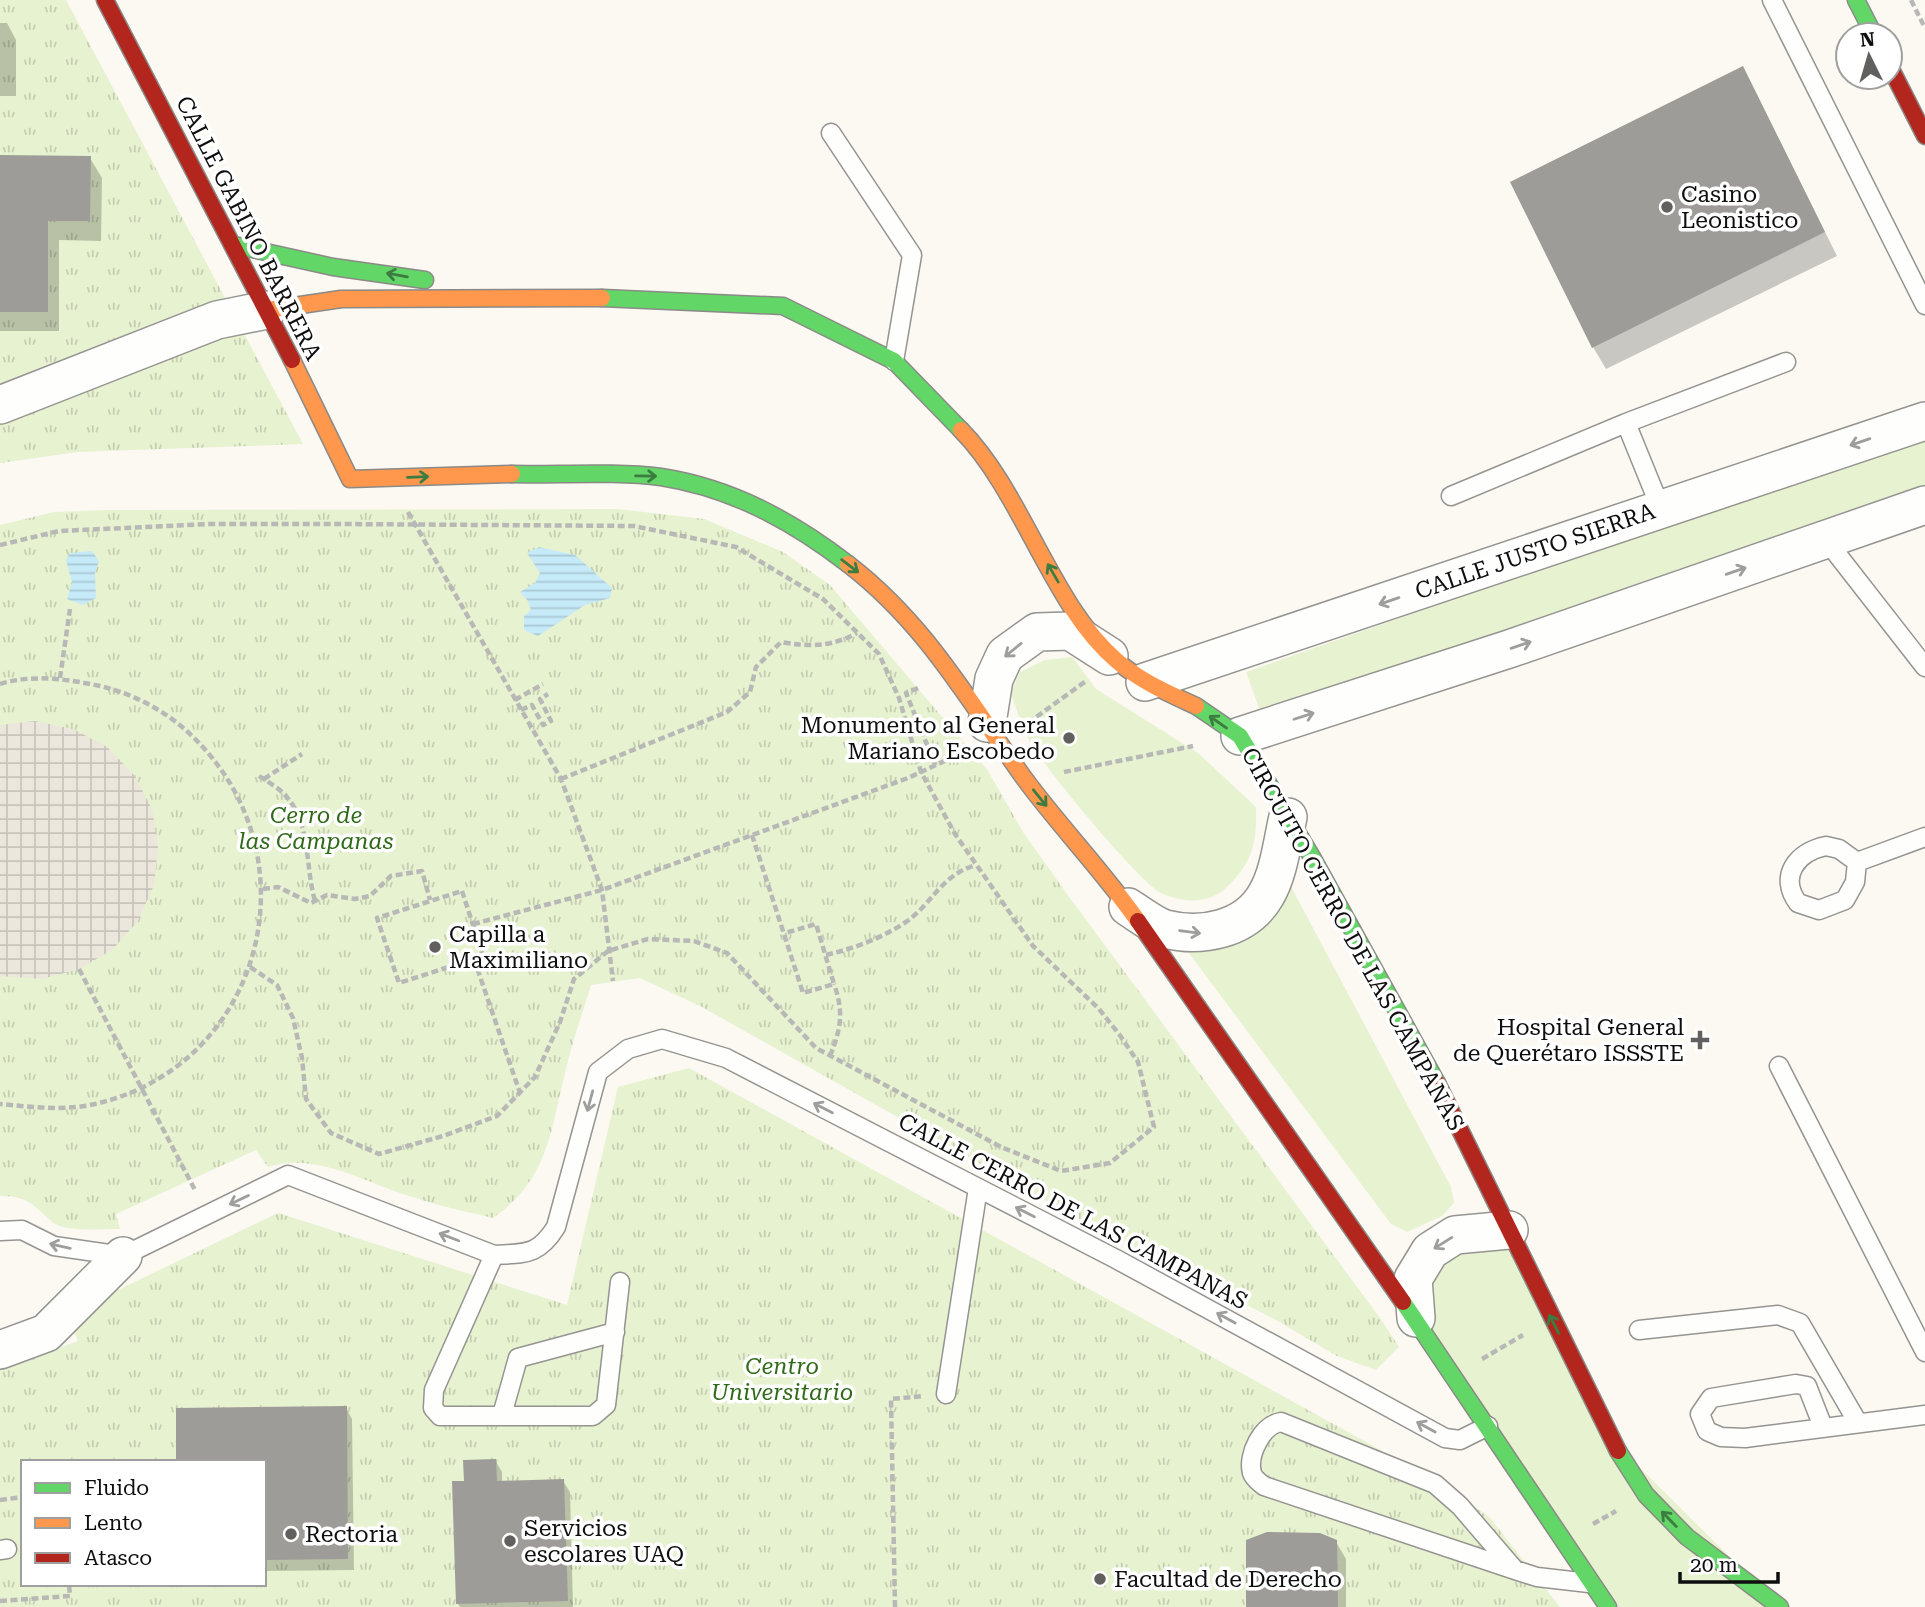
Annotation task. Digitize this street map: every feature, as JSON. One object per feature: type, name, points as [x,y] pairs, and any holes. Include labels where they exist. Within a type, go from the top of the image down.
[{"type":"street","name":"CALLE GABINO BARRERA","points":[[105,0],[234,245],[350,479],[389,477]]},
{"type":"street","points":[[1856,0],[1867,21]]},
{"type":"street","points":[[1902,91],[1925,136]]},
{"type":"street","points":[[234,245],[333,267],[429,281],[461,296]]},
{"type":"street","name":"CIRCUITO CERRO DE LAS CAMPANAS","points":[[267,310],[341,299],[461,296],[562,296],[783,306],[894,361],[965,434],[1000,483],[1077,614],[1115,660],[1146,682],[1201,709],[1240,736],[1434,1079],[1610,1438],[1646,1495],[1687,1537],[1780,1607]]},
{"type":"street","points":[[0,405],[217,320],[267,310]]},
{"type":"street","name":"CALLE JUSTO SIERRA","points":[[1146,682],[1925,421]]},
{"type":"street","points":[[389,477],[505,474],[659,477],[706,487],[757,505],[820,543],[876,586],[939,654],[1025,779],[1128,907],[1416,1318],[1608,1607]]},
{"type":"street","points":[[1240,736],[1509,649],[1925,505]]},
{"type":"street","points":[[994,733],[994,680],[1004,655],[1037,632],[1070,631],[1115,660]]},
{"type":"street","points":[[1128,907],[1163,928],[1201,934],[1238,923],[1265,897],[1279,860],[1288,817]]},
{"type":"street","points":[[1416,1318],[1413,1279],[1430,1251],[1455,1235],[1509,1230]]},
{"type":"street","points":[[0,1350],[47,1333],[123,1256]]},
{"type":"lane","points":[[1772,0],[1925,305]]},
{"type":"lane","points":[[831,132],[912,255],[894,361]]},
{"type":"lane","points":[[1451,496],[1626,423],[1786,362]]},
{"type":"lane","points":[[1626,423],[1661,509]]},
{"type":"lane","points":[[1826,540],[1925,667]]},
{"type":"lane","points":[[1857,862],[1925,837]]},
{"type":"lane","name":"CALLE CERRO DE LAS CAMPANAS","points":[[494,1255],[529,1253],[546,1244],[556,1227],[598,1072],[628,1049],[662,1039],[726,1058],[1116,1259],[1445,1438],[1460,1440],[1488,1426]]},
{"type":"lane","points":[[1779,1066],[1925,1352]]},
{"type":"lane","points":[[0,1231],[22,1230],[54,1245],[123,1256],[288,1175],[494,1255],[434,1390],[433,1408],[440,1416],[593,1416],[606,1405],[620,1282]]},
{"type":"lane","points":[[946,1394],[978,1188]]},
{"type":"lane","points":[[1639,1330],[1777,1315],[1800,1323],[1858,1423]]},
{"type":"lane","points":[[502,1415],[518,1357],[615,1332]]},
{"type":"lane","points":[[1823,1427],[1812,1393],[1807,1386],[1796,1384],[1711,1398],[1700,1414],[1707,1431],[1721,1437],[1745,1438],[1925,1415]]},
{"type":"lane","points":[[1515,1570],[1460,1506],[1435,1484],[1280,1422],[1270,1424],[1262,1431],[1251,1469],[1254,1477],[1264,1486],[1515,1570],[1537,1577],[1593,1583]]},
{"type":"path","points":[[1911,0],[1925,28]]},
{"type":"path","points":[[389,477],[561,779],[602,890],[613,981]]},
{"type":"path","points":[[0,545],[60,531],[210,524],[634,526],[736,547],[823,599],[879,654],[899,698],[922,772],[955,834],[1033,946],[1099,1009],[1119,1034],[1138,1062],[1154,1127],[1110,1163],[1060,1171],[1002,1147],[816,1048],[727,953],[694,941],[648,939],[608,951],[574,979],[535,1077],[497,1116],[443,1136],[379,1154],[331,1133],[306,1099],[302,1058],[293,1018],[277,985],[250,967]]},
{"type":"path","points":[[60,678],[70,609]]},
{"type":"path","points":[[561,779],[727,712],[750,692],[756,667],[781,642],[809,647],[839,642],[858,633]]},
{"type":"path","points":[[994,733],[1115,660]]},
{"type":"path","points":[[0,684],[60,678],[123,691],[179,722],[224,769],[253,826],[263,890],[261,929],[250,967],[225,1017],[187,1057],[141,1088],[83,1105],[47,1109],[0,1104]]},
{"type":"path","points":[[515,700],[543,684]]},
{"type":"path","points":[[925,697],[916,687],[906,693],[936,767]]},
{"type":"path","points":[[521,710],[532,705],[543,725],[551,721],[540,699],[548,694]]},
{"type":"path","points":[[1025,779],[1240,736]]},
{"type":"path","points":[[473,925],[602,890],[936,767],[963,752]]},
{"type":"path","points":[[302,754],[262,778],[286,796],[304,827],[305,853],[315,901]]},
{"type":"path","points":[[752,835],[803,993],[834,984]]},
{"type":"path","points":[[826,955],[866,945],[908,921],[957,871],[976,865]]},
{"type":"path","points":[[263,890],[278,887],[311,903],[327,895],[355,899],[370,896],[391,876],[422,871],[430,900]]},
{"type":"path","points":[[462,891],[473,925],[484,956],[399,983],[377,918],[462,891]]},
{"type":"path","points":[[785,933],[816,924],[841,1005],[841,1028],[830,1056]]},
{"type":"path","points":[[474,959],[520,1093]]},
{"type":"path","points":[[79,969],[189,1178]]},
{"type":"path","points":[[1454,1375],[1550,1319]]},
{"type":"path","points":[[895,1607],[891,1399],[946,1394]]},
{"type":"path","points":[[1565,1539],[1646,1495]]},
{"type":"path","points":[[0,1500],[21,1497]]},
{"type":"path","points":[[0,1601],[70,1596],[69,1586]]},
{"type":"green space","points":[[0,0],[66,0],[303,444],[77,452],[0,463]]},
{"type":"green space","points":[[1925,434],[1925,493],[1265,724],[1246,672]]},
{"type":"green space","name":"Cerro de las Campanas","points":[[618,509],[704,519],[783,552],[830,585],[988,771],[1023,832],[1067,894],[1380,1318],[1399,1347],[1376,1370],[1337,1356],[1276,1320],[1064,1211],[702,1007],[640,978],[591,985],[544,1154],[525,1187],[493,1218],[414,1198],[319,1165],[285,1163],[268,1167],[256,1150],[116,1214],[120,1229],[63,1227],[23,1200],[0,1196],[0,525],[54,512],[107,510]]},
{"type":"green space","points":[[1072,657],[1096,689],[1198,753],[1256,807],[1256,831],[1252,851],[1243,869],[1220,893],[1205,899],[1188,900],[1163,894],[1152,886],[1095,826],[1033,747],[1011,693],[1020,672],[1045,660]]},
{"type":"green space","points":[[1289,883],[1451,1187],[1454,1203],[1442,1216],[1407,1232],[1391,1224],[1183,945],[1235,936],[1262,925],[1282,902]]},
{"type":"green space","name":"Centro Universitario","points":[[689,1068],[1453,1490],[1490,1518],[1560,1607],[0,1607],[0,1369],[78,1341],[68,1314],[278,1213],[567,1305],[618,1087]]},
{"type":"green space","points":[[1509,1230],[1610,1438],[1780,1607],[1608,1607],[1416,1318],[1430,1251]]},
{"type":"shaded area","points":[[35,721],[73,729],[107,747],[134,775],[152,809],[158,847],[154,885],[138,921],[112,950],[79,969],[42,979],[0,976],[0,725]]},
{"type":"water","points":[[539,547],[575,555],[612,588],[610,598],[585,605],[538,636],[524,630],[524,616],[531,610],[528,601],[520,592],[535,583],[540,573],[527,553]]},
{"type":"water","points":[[92,551],[99,561],[95,573],[96,598],[83,605],[67,599],[72,582],[66,560],[70,553]]},
{"type":"building","name":"Casino Leonistico","points":[[1743,66],[1825,232],[1592,348],[1510,182]]},
{"type":"building","points":[[0,155],[91,156],[90,221],[48,221],[48,312],[0,312]]},
{"type":"building","points":[[347,1406],[348,1559],[266,1560],[266,1460],[176,1460],[176,1408]]},
{"type":"building","name":"Servicios escolares UAQ","points":[[496,1459],[497,1481],[564,1479],[568,1601],[456,1604],[452,1481],[464,1481],[463,1460]]},
{"type":"building","points":[[1267,1532],[1320,1533],[1337,1540],[1338,1607],[1246,1607],[1246,1540]]},
{"type":"traffic: fast","points":[[1856,0],[1867,21]]},
{"type":"traffic: fast","points":[[234,245],[333,267],[425,280]]},
{"type":"traffic: fast","points":[[602,298],[783,306],[894,361],[961,430]]},
{"type":"traffic: fast","points":[[512,474],[625,474],[687,482],[760,508],[783,520],[848,564]]},
{"type":"traffic: fast","points":[[1196,706],[1240,736],[1312,857],[1437,1083]]},
{"type":"traffic: fast","points":[[1403,1302],[1608,1607]]},
{"type":"traffic: fast","points":[[1618,1451],[1646,1495],[1687,1537],[1780,1607]]},
{"type":"traffic: slow","points":[[267,310],[341,299],[602,298]]},
{"type":"traffic: slow","points":[[292,360],[350,479],[512,474]]},
{"type":"traffic: slow","points":[[961,430],[1002,485],[1073,610],[1094,638],[1135,675],[1196,706]]},
{"type":"traffic: slow","points":[[848,564],[876,587],[923,638],[1024,778],[1138,921]]},
{"type":"traffic: jam","points":[[105,0],[292,360]]},
{"type":"traffic: jam","points":[[1902,91],[1925,136]]},
{"type":"traffic: jam","points":[[1138,921],[1403,1302]]},
{"type":"traffic: jam","points":[[1437,1083],[1618,1451]]},
{"type":"place","name":"Casino Leonistico","points":[[1667,207]]},
{"type":"place","name":"Monumento al General Mariano Escobedo","points":[[1069,738]]},
{"type":"place","name":"Capilla a Maximiliano","points":[[435,947]]},
{"type":"place","name":"Hospital General de Querétaro ISSSTE","points":[[1700,1040]]},
{"type":"place","name":"Rectoria","points":[[291,1534]]},
{"type":"place","name":"Servicios escolares UAQ","points":[[510,1541]]},
{"type":"place","name":"Facultad de Derecho","points":[[1100,1579]]}]
